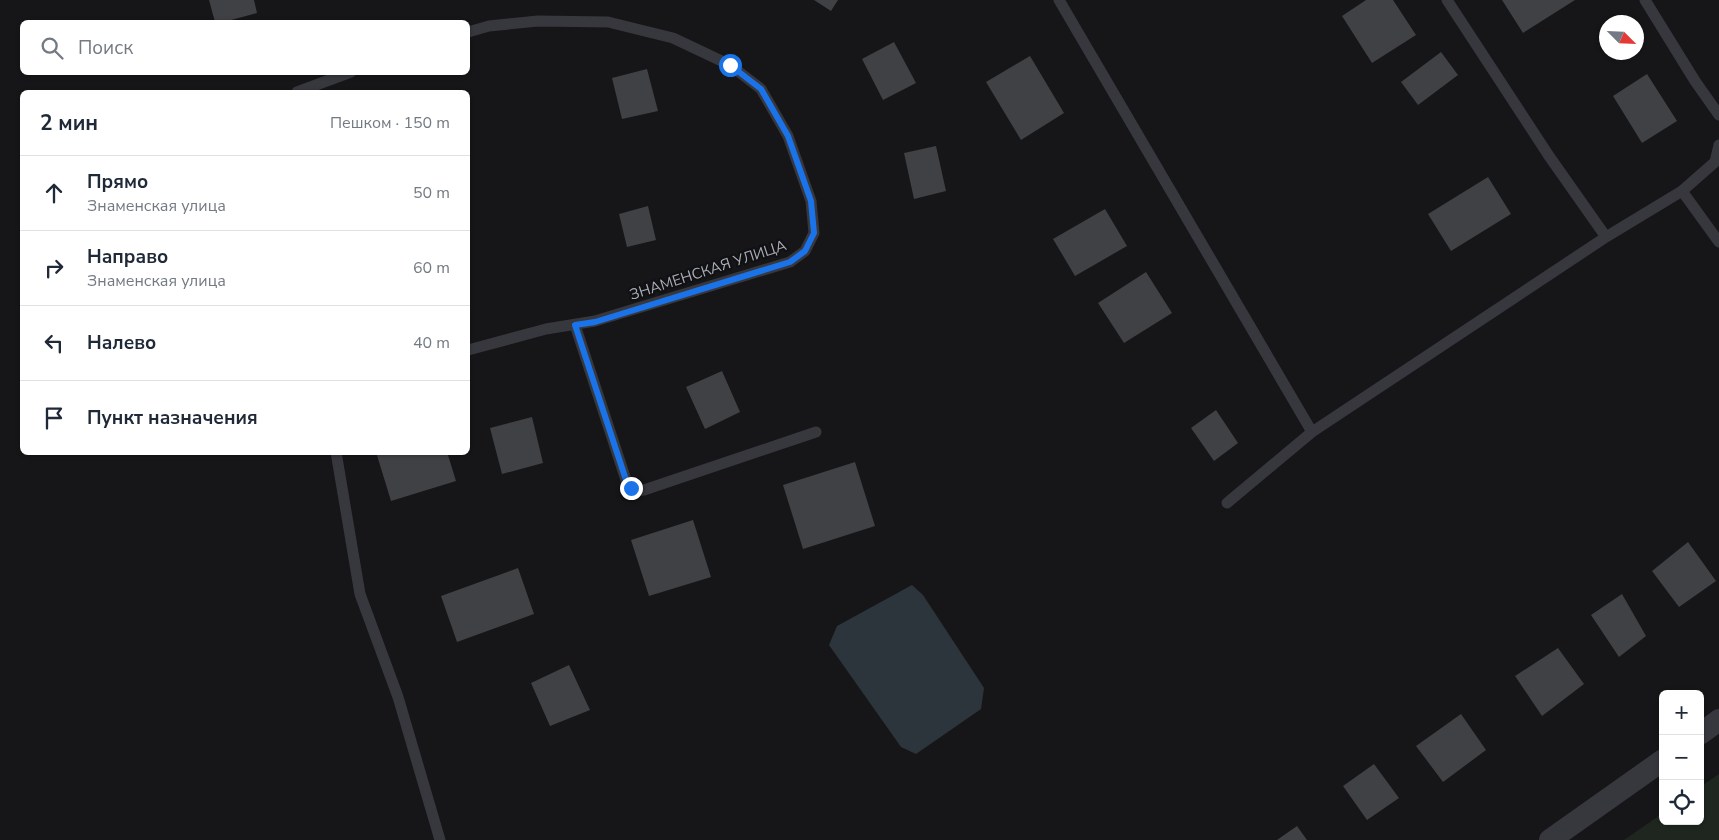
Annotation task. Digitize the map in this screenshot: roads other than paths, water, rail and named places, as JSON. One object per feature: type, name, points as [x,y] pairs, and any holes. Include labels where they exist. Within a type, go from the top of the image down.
[{"type":"street","points":[[1704,731],[1719,720]]},
{"type":"street","points":[[1550,840],[1659,763]]},
{"type":"lane","points":[[1059,0],[1312,432]]},
{"type":"lane","points":[[1447,0],[1549,156],[1606,237]]},
{"type":"lane","points":[[1644,0],[1695,81],[1719,115]]},
{"type":"lane","name":"ЗНАМЕНСКАЯ УЛИЦА","points":[[470,31],[489,26],[538,21],[608,22],[673,38],[730,65],[761,89],[788,136],[811,201],[814,233],[805,251],[790,262],[595,322],[546,328],[470,349]]},
{"type":"lane","points":[[302,90],[344,75]]},
{"type":"lane","points":[[1227,503],[1312,432],[1606,237],[1682,191],[1715,162],[1719,145]]},
{"type":"lane","points":[[1682,191],[1719,242]]},
{"type":"lane","points":[[575,325],[627,483],[637,491],[816,432]]},
{"type":"lane","points":[[337,455],[360,594],[398,697],[440,840]]}]
